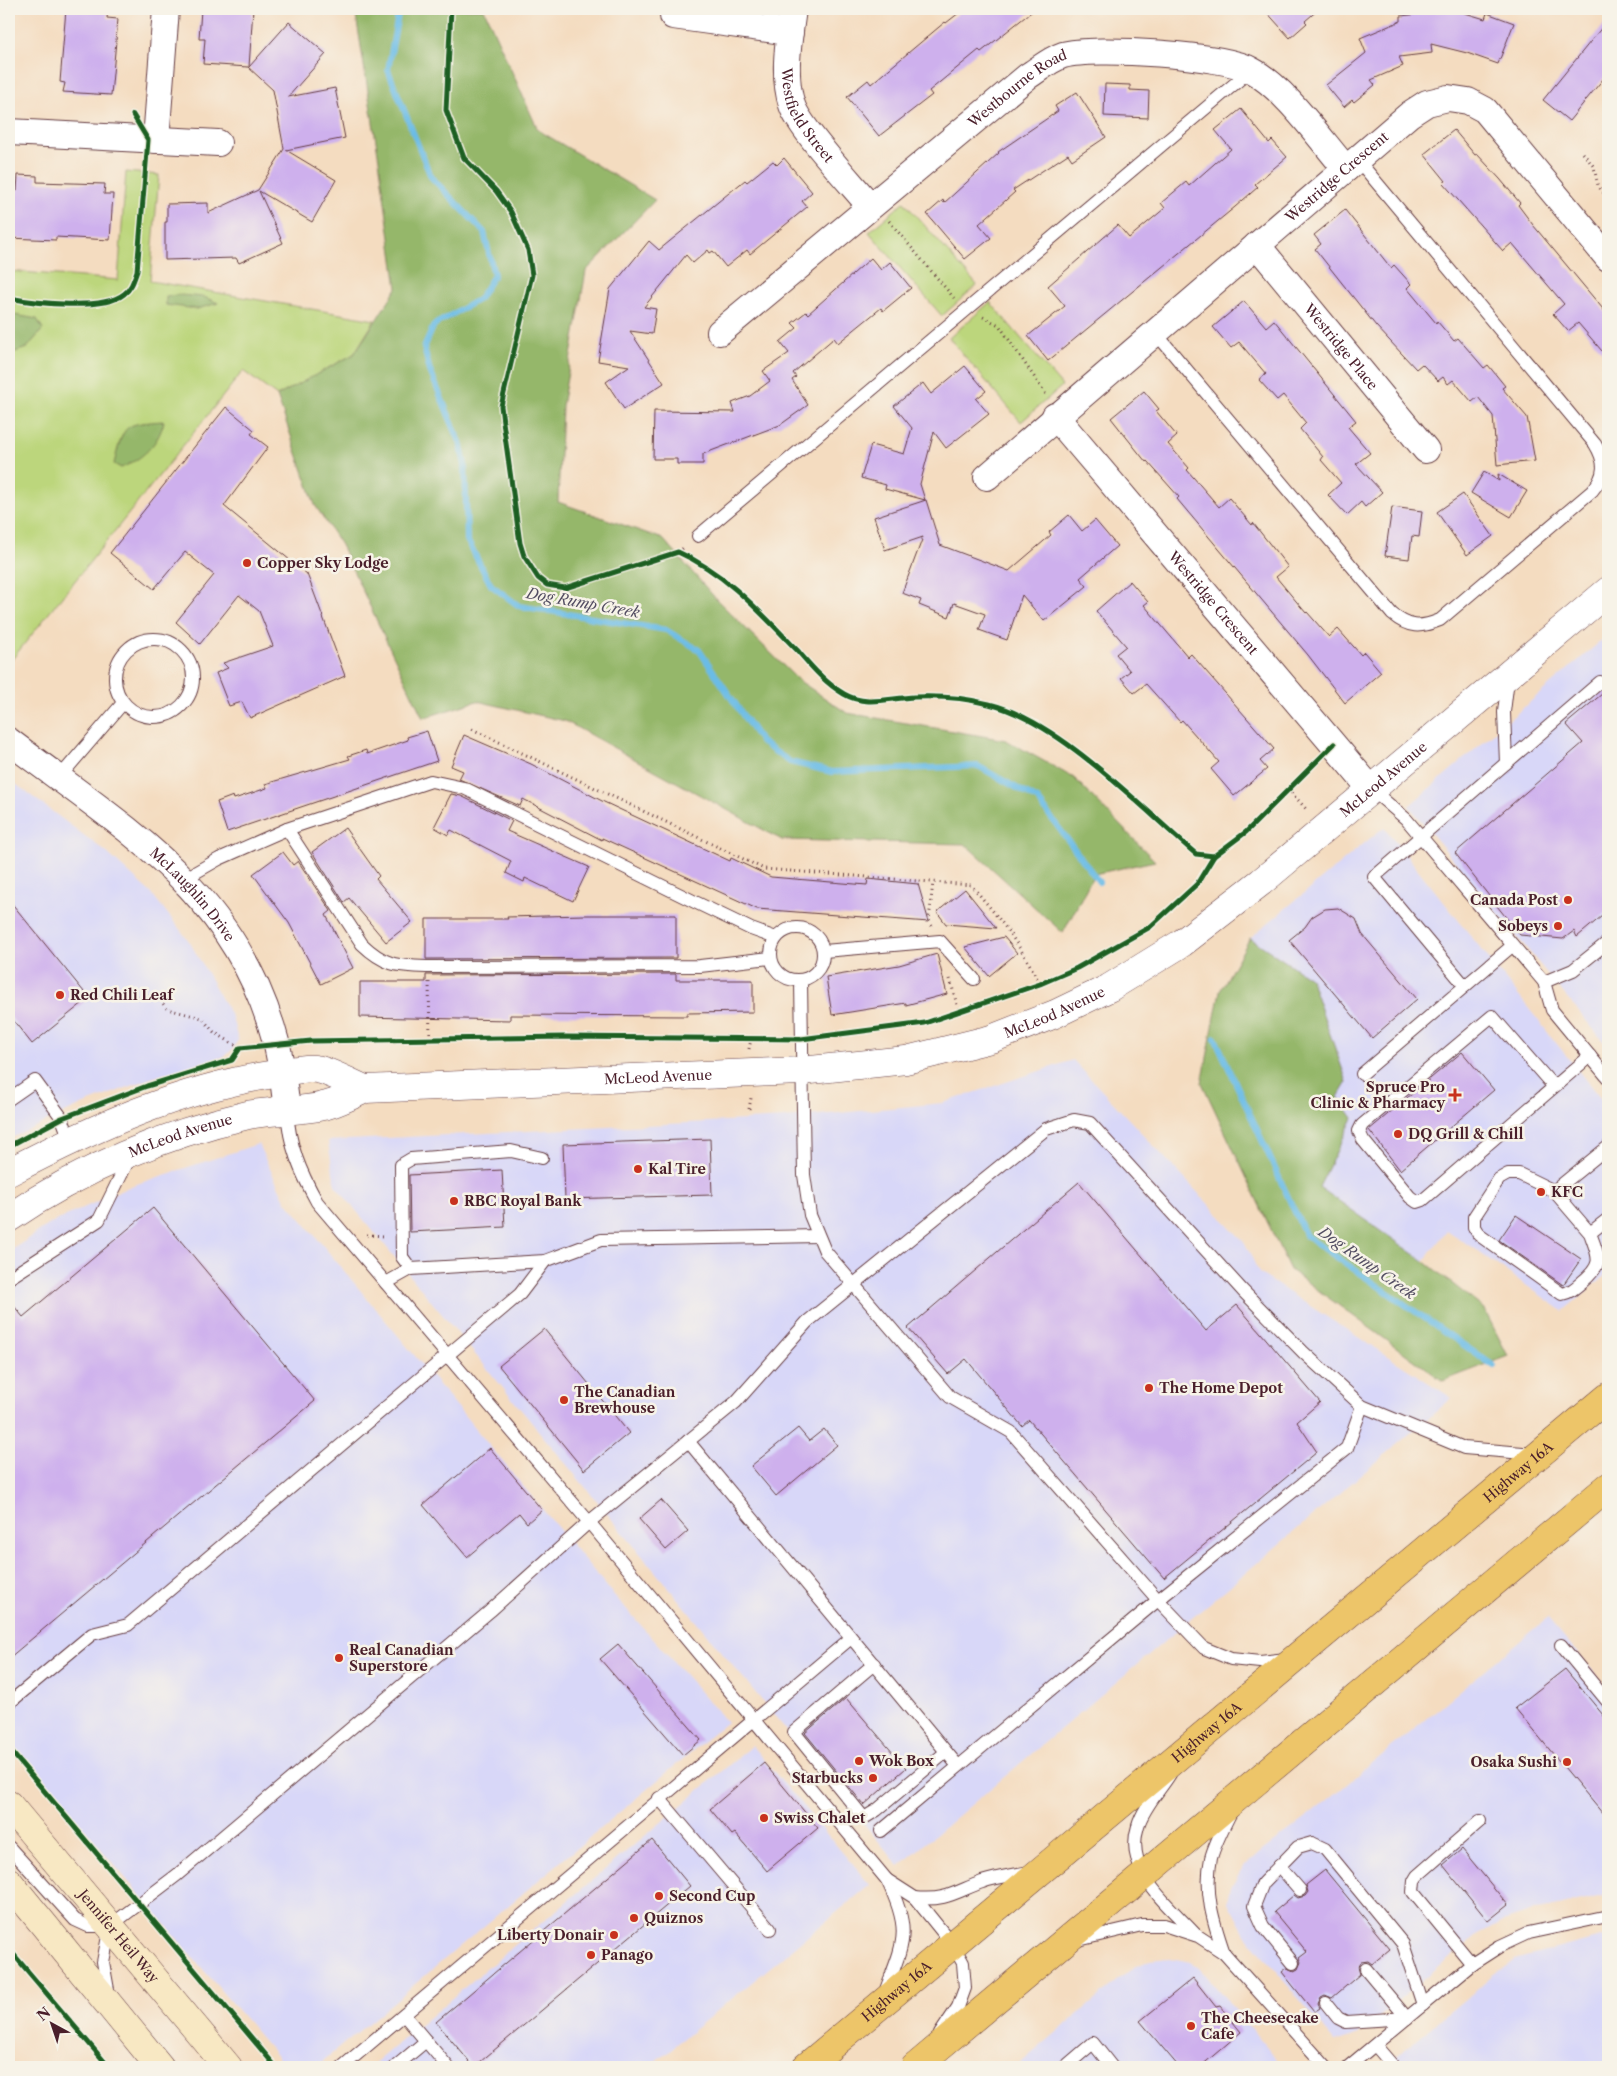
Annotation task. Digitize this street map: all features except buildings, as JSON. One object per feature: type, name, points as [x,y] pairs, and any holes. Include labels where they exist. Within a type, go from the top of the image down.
[{"type":"main road","name":"Highway 16A","points":[[806,2067],[1046,1869],[1188,1747],[1608,1397]]},
{"type":"main road","points":[[919,2064],[1608,1488]]},
{"type":"main road","name":"Jennifer Heil Way","points":[[9,1805],[228,2067]]},
{"type":"main road","points":[[9,1882],[160,2067]]},
{"type":"street","points":[[156,140],[166,9]]},
{"type":"street","points":[[673,16],[792,20]]},
{"type":"street","name":"Westfield Street","points":[[792,20],[787,74],[792,106],[809,132],[870,206]]},
{"type":"street","name":"Westbourne Road","points":[[720,332],[1028,76],[1062,55],[1100,51],[1206,58],[1251,70],[1282,94],[1351,164]]},
{"type":"street","name":"Westridge Crescent","points":[[987,476],[1351,164],[1428,103],[1448,98],[1468,101],[1485,110],[1608,258]]},
{"type":"street","points":[[9,132],[218,143]]},
{"type":"street","name":"Westridge Place","points":[[1256,245],[1426,450]]},
{"type":"street","name":"Westridge Crescent","points":[[1055,416],[1371,790]]},
{"type":"street","name":"McLeod Avenue","points":[[9,1218],[42,1195],[132,1153],[184,1133],[240,1118],[323,1106],[366,1089],[801,1071],[906,1060],[991,1039],[1055,1014],[1109,988],[1182,944],[1261,882],[1608,590]]},
{"type":"street","name":"McLaughlin Drive","points":[[9,741],[136,836],[184,879],[222,925],[242,958],[258,992],[277,1044],[287,1110]]},
{"type":"street","name":"McLeod Avenue","points":[[9,1172],[70,1140],[120,1118],[174,1098],[238,1080],[316,1069],[366,1089]]},
{"type":"lane","points":[[698,536],[1251,70]]},
{"type":"lane","points":[[1154,331],[1392,614],[1412,627],[1426,626],[1440,620],[1592,491],[1601,480],[1604,466],[1601,454],[1595,444],[1351,164]]},
{"type":"lane","points":[[147,639],[163,640],[178,647],[188,660],[193,675],[190,692],[182,705],[168,714],[152,717],[136,713],[123,703],[116,689],[115,672],[121,657],[132,645],[147,639]]},
{"type":"lane","points":[[1506,763],[1504,712],[1509,673]]},
{"type":"lane","points":[[1465,986],[1374,877],[1600,682]]},
{"type":"lane","points":[[58,778],[123,703]]},
{"type":"lane","points":[[184,879],[287,828],[431,782],[464,788],[703,906],[776,938]]},
{"type":"lane","points":[[1371,790],[1406,819],[1544,982],[1552,1010],[1608,1078]]},
{"type":"lane","points":[[287,828],[362,944],[379,960],[406,966],[428,967],[700,966],[770,958]]},
{"type":"lane","points":[[794,927],[814,933],[824,951],[819,971],[801,981],[781,976],[770,958],[776,938],[794,927]]},
{"type":"lane","points":[[824,951],[940,941],[974,979]]},
{"type":"lane","points":[[1544,982],[1572,970],[1608,942]]},
{"type":"lane","points":[[1362,1074],[1512,946]]},
{"type":"lane","points":[[801,981],[804,1174],[810,1216],[825,1250],[950,1397],[1011,1432],[1158,1600],[1204,1648],[1231,1659],[1260,1662],[1294,1659]]},
{"type":"lane","points":[[1554,1087],[1492,1016],[1362,1125],[1359,1131],[1363,1140],[1410,1197],[1417,1202],[1423,1200],[1590,1056]]},
{"type":"lane","points":[[9,1099],[36,1081],[62,1118],[70,1140]]},
{"type":"lane","points":[[287,1110],[288,1133],[299,1170],[317,1202],[589,1522],[887,1880],[898,1902],[904,1924],[902,1947],[879,2006]]},
{"type":"lane","points":[[9,1847],[75,1920],[88,1926],[110,1926],[177,1875],[443,1651],[589,1522],[736,1402],[801,1327],[852,1284],[1046,1129],[1074,1120],[1090,1123],[1243,1291],[1362,1406],[1464,1448],[1540,1454]]},
{"type":"lane","points":[[1554,1190],[1608,1147]]},
{"type":"lane","points":[[411,1269],[402,1257],[401,1165],[411,1159],[512,1151],[542,1158]]},
{"type":"lane","points":[[9,1278],[99,1220],[132,1153]]},
{"type":"lane","points":[[1508,1174],[1520,1174],[1554,1190],[1590,1233],[1598,1255],[1595,1272],[1569,1293],[1562,1294],[1479,1235],[1474,1227],[1474,1217],[1499,1179],[1508,1174]]},
{"type":"lane","points":[[1590,1233],[1608,1219]]},
{"type":"lane","points":[[386,1283],[411,1269],[545,1261],[601,1240],[818,1236]]},
{"type":"lane","points":[[9,1703],[92,1634],[128,1624],[520,1294],[545,1261]]},
{"type":"lane","points":[[881,1831],[1158,1600],[1347,1448],[1362,1406]]},
{"type":"lane","points":[[688,1441],[958,1766]]},
{"type":"lane","points":[[342,2067],[752,1719],[851,1638]]},
{"type":"lane","points":[[1561,1646],[1608,1702]]},
{"type":"lane","points":[[874,1664],[794,1732],[864,1818],[877,1810],[946,1752]]},
{"type":"lane","points":[[1188,1747],[1143,1814],[1137,1826],[1135,1843],[1136,1861],[1143,1875],[1198,1936]]},
{"type":"lane","points":[[659,1798],[770,1929]]},
{"type":"lane","points":[[1224,1953],[1212,1915],[1207,1887],[1211,1857],[1237,1798]]},
{"type":"lane","points":[[1472,1964],[1413,1892],[1414,1881],[1417,1876],[1480,1821]]},
{"type":"lane","points":[[1293,1962],[1263,1926],[1254,1906],[1262,1883],[1279,1866],[1305,1844],[1319,1844],[1403,1944],[1423,2005]]},
{"type":"lane","points":[[1279,1866],[1300,1890]]},
{"type":"lane","points":[[915,1898],[935,1900],[962,1892],[983,1882],[1046,1869]]},
{"type":"lane","points":[[887,1880],[915,1898],[953,1945],[963,1963],[965,1988],[958,2007],[919,2064]]},
{"type":"lane","points":[[1348,2067],[1472,1964],[1500,1946],[1528,1933],[1608,1916]]},
{"type":"lane","points":[[1062,1944],[1142,1925],[1164,1924],[1198,1936],[1224,1953],[1326,2067]]},
{"type":"lane","points":[[110,1926],[103,1962],[112,2010]]},
{"type":"lane","points":[[1366,1969],[1407,2018]]},
{"type":"lane","points":[[1326,2003],[1338,2018],[1346,2022],[1407,2018]]},
{"type":"lane","points":[[404,2015],[448,2067]]},
{"type":"lane","points":[[395,2067],[426,2041]]},
{"type":"lane","points":[[1065,2067],[1093,2043],[1112,2067]]},
{"type":"lane","points":[[1375,2045],[1394,2067]]},
{"type":"path","points":[[1583,153],[1594,167],[1598,186],[1608,198]]},
{"type":"path","points":[[668,554],[678,552],[686,555]]},
{"type":"path","points":[[472,729],[764,869],[971,885],[1005,925],[1015,944],[1026,955],[1040,984]]},
{"type":"path","points":[[1283,794],[1293,784]]},
{"type":"path","points":[[1288,789],[1307,810]]},
{"type":"path","points":[[428,967],[430,1039]]},
{"type":"path","points":[[1032,987],[1047,981]]},
{"type":"path","points":[[132,997],[157,996],[167,1010],[202,1018],[214,1032],[240,1048],[277,1044]]},
{"type":"path","points":[[950,1014],[967,1009]]},
{"type":"path","points":[[420,1039],[440,1039]]},
{"type":"path","points":[[741,1039],[758,1039]]},
{"type":"path","points":[[749,1050],[751,1039]]},
{"type":"path","points":[[236,1054],[240,1048]]},
{"type":"path","points":[[750,1110],[751,1097]]},
{"type":"path","points":[[346,1235],[403,1236]]},
{"type":"shaded area","name":"Sobeys","points":[[1608,635],[1608,1047],[1409,806]]},
{"type":"shaded area","points":[[9,779],[106,852],[152,894],[189,941],[232,1017],[238,1040],[232,1050],[223,1057],[152,1078],[84,1104],[9,1139]]},
{"type":"shaded area","points":[[1384,827],[1608,1108],[1608,1273],[1563,1311],[1447,1230],[1424,1261],[1318,1187],[1353,1118],[1338,1097],[1250,938]]},
{"type":"shaded area","points":[[1073,1060],[1245,1243],[1259,1273],[1452,1398],[899,1866],[335,1185],[328,1141],[787,1118],[943,1103]]},
{"type":"shaded area","name":"Real Canadian Superstore","points":[[258,1144],[285,1200],[613,1594],[727,1722],[316,2067],[286,2067],[9,1741],[9,1252],[51,1223],[131,1186]]},
{"type":"shaded area","points":[[1548,1618],[1608,1689],[1608,1895],[1530,1912],[1503,1921],[1475,1937],[1359,2034],[1335,2042],[1245,1934],[1228,1902],[1231,1887],[1244,1867],[1262,1851],[1311,1814]]},
{"type":"shaded area","points":[[752,1746],[870,1885],[649,2067],[370,2067]]},
{"type":"shaded area","points":[[1608,1935],[1608,2067],[1383,2067],[1500,1970],[1515,1960]]},
{"type":"shaded area","points":[[1169,1958],[1187,1961],[1200,1968],[1283,2067],[1016,2067],[1134,1967],[1151,1960]]},
{"type":"green space","points":[[355,9],[484,9],[538,130],[655,200],[586,271],[562,406],[558,502],[663,539],[717,600],[798,680],[847,713],[1006,740],[1074,778],[1155,861],[1094,874],[1063,933],[965,844],[782,840],[565,721],[477,701],[423,718],[341,545],[315,505],[277,396],[354,354],[397,288]]},
{"type":"green space","points":[[126,172],[159,175],[150,281],[375,320],[354,354],[277,396],[243,371],[9,663],[9,271],[118,280]]},
{"type":"green space","points":[[904,202],[977,285],[942,316],[869,232]]},
{"type":"green space","points":[[166,296],[204,297],[218,303],[197,309],[166,305]]},
{"type":"green space","points":[[990,302],[1062,386],[1021,422],[949,338]]},
{"type":"green space","points":[[9,314],[37,319],[43,329],[27,348],[9,354]]},
{"type":"green space","points":[[164,421],[154,444],[143,455],[121,468],[114,464],[120,440],[127,428],[140,423]]},
{"type":"green space","points":[[1250,938],[1310,978],[1347,1082],[1338,1097],[1353,1118],[1319,1187],[1424,1261],[1484,1309],[1508,1356],[1443,1381],[1290,1270],[1202,1083],[1220,991]]},
{"type":"waterway","name":"Dog Rump Creek","points":[[399,9],[388,70],[431,177],[484,232],[494,275],[479,299],[434,325],[424,348],[430,371],[460,442],[465,465],[467,540],[491,585],[519,606],[666,630],[699,650],[761,742],[790,762],[832,772],[978,766],[1038,800],[1099,882]]},
{"type":"waterway","name":"Dog Rump Creek","points":[[1215,1038],[1306,1236],[1494,1366]]},
{"type":"cycle path","points":[[451,9],[446,110],[464,158],[496,191],[511,212],[528,250],[532,275],[501,406],[520,543],[524,556],[538,578],[547,585],[565,588],[678,552],[712,571],[727,582],[770,622],[819,674],[844,694],[852,698],[869,701],[923,697],[961,699],[989,704],[1016,713],[1043,728],[1098,768],[1196,854],[1214,856]]},
{"type":"cycle path","points":[[9,298],[35,302],[85,304],[114,299],[129,289],[137,271],[148,140],[133,115]]},
{"type":"cycle path","points":[[9,1146],[62,1118],[147,1086],[232,1060],[240,1048],[311,1041],[564,1037],[801,1039],[925,1023],[1040,984],[1077,968],[1150,927],[1197,884],[1214,856],[1246,832],[1334,744]]},
{"type":"cycle path","points":[[9,1749],[276,2067]]},
{"type":"cycle path","points":[[9,1949],[109,2067]]},
{"type":"place","name":"Copper Sky Lodge","points":[[247,563]]},
{"type":"place","name":"Canada Post","points":[[1568,900]]},
{"type":"place","name":"Sobeys","points":[[1558,926]]},
{"type":"place","name":"Red Chili Leaf","points":[[60,995]]},
{"type":"place","name":"Spruce Pro Clinic & Pharmacy","points":[[1455,1095]]},
{"type":"place","name":"DQ Grill & Chill","points":[[1398,1134]]},
{"type":"place","name":"Kal Tire","points":[[638,1169]]},
{"type":"place","name":"KFC","points":[[1541,1192]]},
{"type":"place","name":"RBC Royal Bank","points":[[454,1201]]},
{"type":"place","name":"The Home Depot","points":[[1149,1388]]},
{"type":"place","name":"The Canadian Brewhouse","points":[[564,1400]]},
{"type":"place","name":"Real Canadian Superstore","points":[[339,1658]]},
{"type":"place","name":"Wok Box","points":[[859,1761]]},
{"type":"place","name":"Osaka Sushi","points":[[1567,1762]]},
{"type":"place","name":"Starbucks","points":[[873,1778]]},
{"type":"place","name":"Swiss Chalet","points":[[764,1818]]},
{"type":"place","name":"Second Cup","points":[[659,1896]]},
{"type":"place","name":"Quiznos","points":[[634,1918]]},
{"type":"place","name":"Liberty Donair","points":[[614,1935]]},
{"type":"place","name":"Panago","points":[[591,1955]]},
{"type":"place","name":"The Cheesecake Cafe","points":[[1191,2026]]}]
